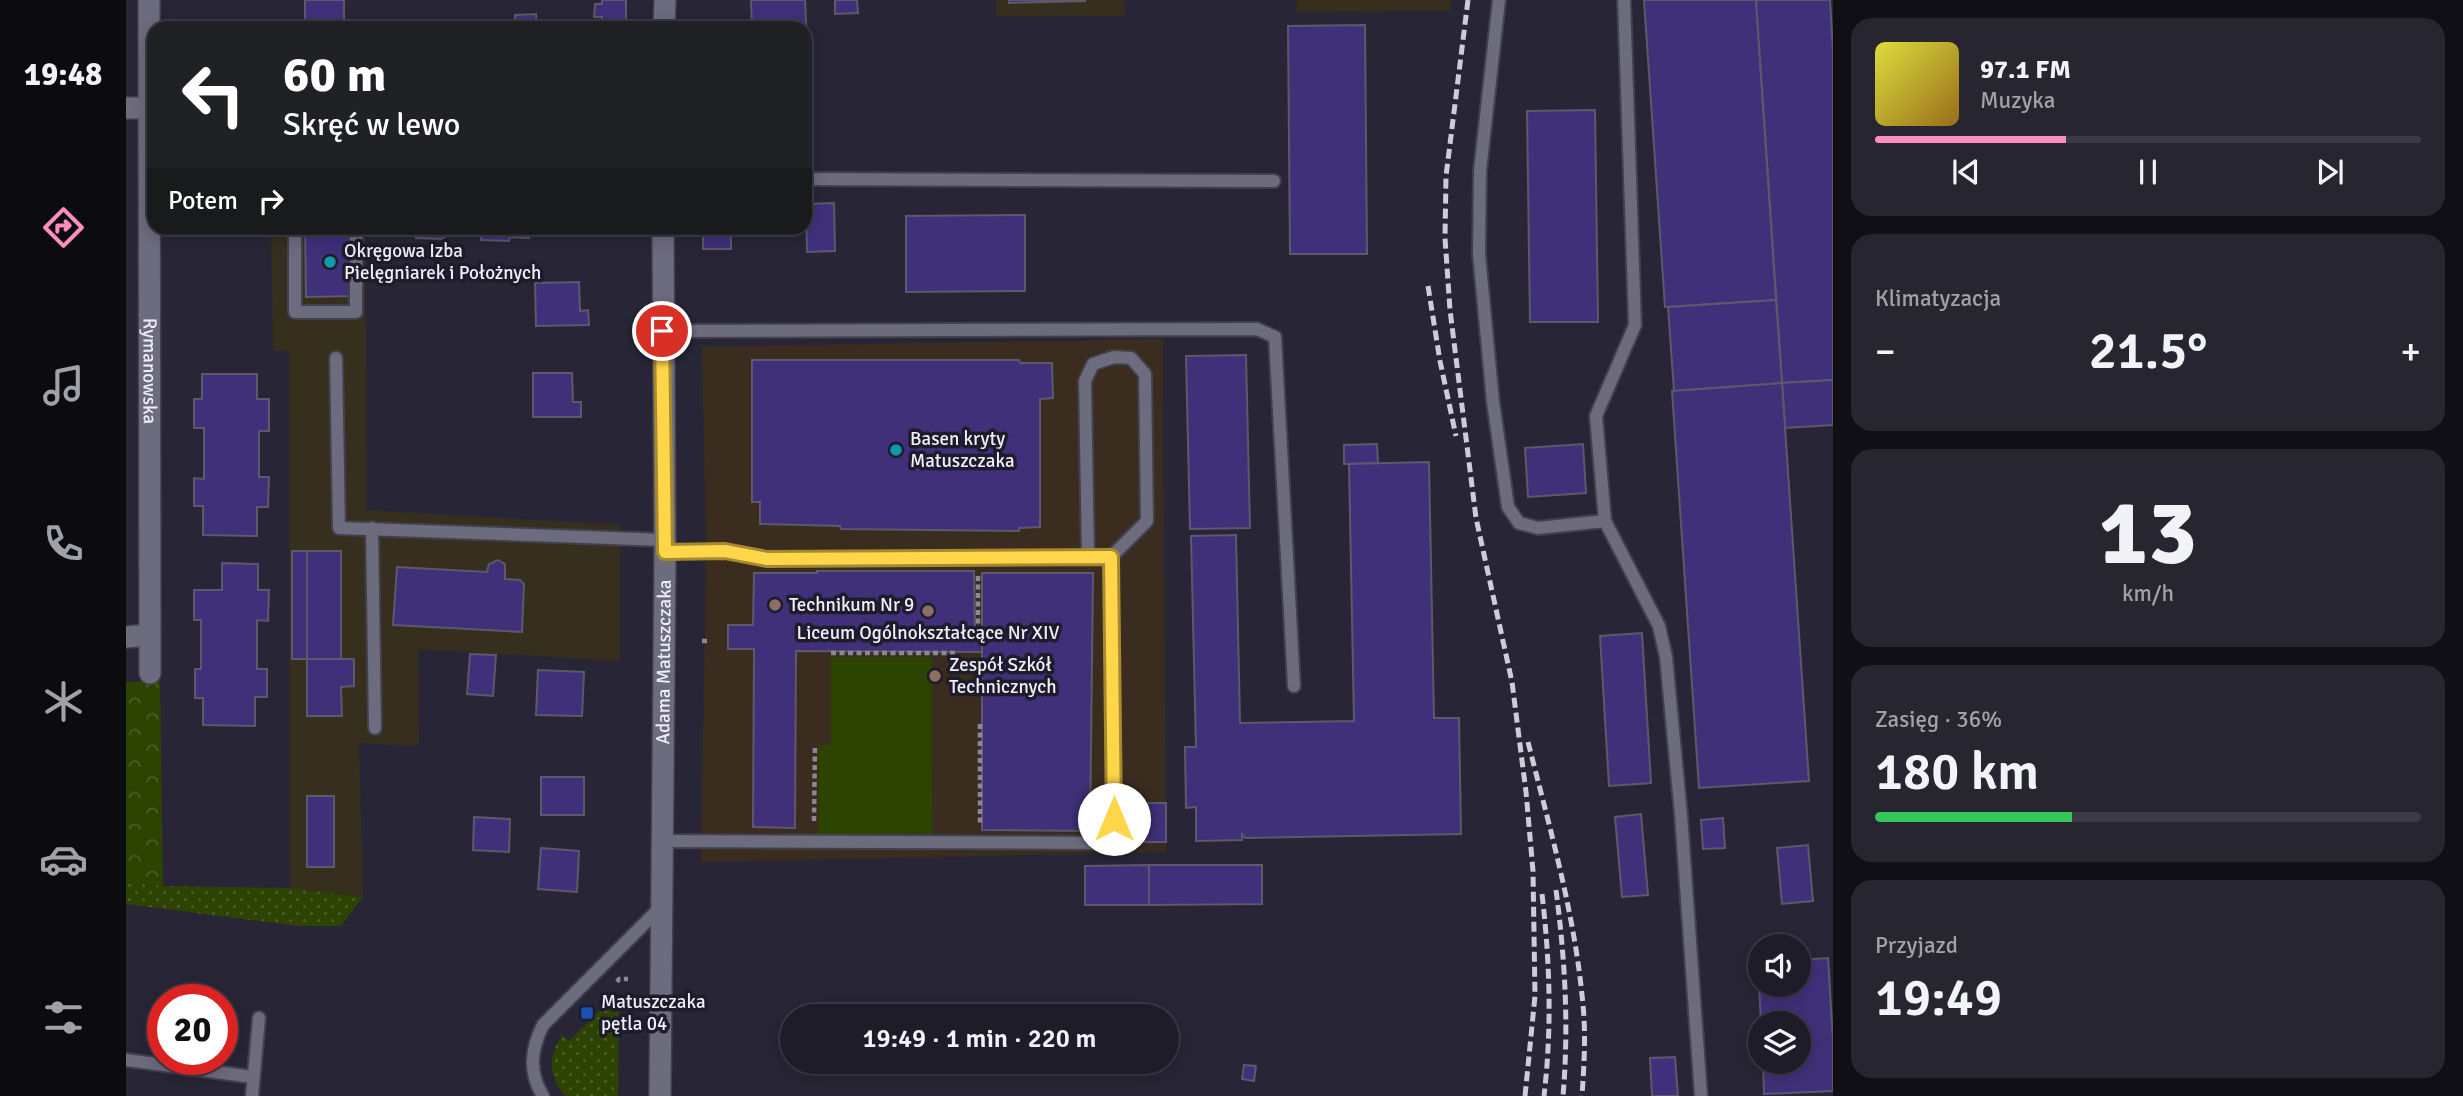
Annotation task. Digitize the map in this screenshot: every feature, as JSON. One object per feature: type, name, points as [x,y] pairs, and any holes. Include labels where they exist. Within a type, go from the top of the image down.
[{"type":"street","name":"Rymanowska","points":[[149,0],[149,21]]},
{"type":"street","points":[[664,21],[665,0]]},
{"type":"street","points":[[126,108],[147,108]]},
{"type":"street","name":"Rymanowska","points":[[150,673],[151,235]]},
{"type":"street","name":"Adama Matuszczaka","points":[[658,1094],[665,546],[663,235]]},
{"type":"street","points":[[126,637],[149,635]]},
{"type":"lane","points":[[1499,0],[1480,171],[1479,254],[1493,402],[1508,507],[1519,523],[1538,528],[1605,521]]},
{"type":"lane","points":[[1624,0],[1635,325],[1596,416],[1605,521],[1659,626],[1666,657],[1681,815],[1701,1096]]},
{"type":"lane","points":[[812,179],[1274,181]]},
{"type":"lane","points":[[295,235],[295,312],[356,312],[355,235]]},
{"type":"lane","points":[[662,331],[1257,329],[1275,337],[1294,686]]},
{"type":"lane","points":[[336,358],[339,528],[665,546],[725,551],[767,559],[1111,557],[1147,521],[1145,374],[1131,358],[1114,357],[1093,364],[1085,381],[1088,557]]},
{"type":"lane","points":[[372,528],[375,728]]},
{"type":"lane","points":[[661,841],[1105,843],[1114,819],[1111,557]]},
{"type":"lane","points":[[543,1096],[534,1074],[532,1057],[543,1025],[661,907]]},
{"type":"lane","points":[[252,1096],[259,1018]]},
{"type":"lane","points":[[126,1060],[253,1077]]},
{"type":"path","points":[[978,558],[978,631]]},
{"type":"path","points":[[831,653],[957,653]]},
{"type":"path","points":[[980,724],[980,843]]},
{"type":"path","points":[[814,829],[816,745]]},
{"type":"shaded area","points":[[996,0],[1124,0],[1125,16],[996,16]]},
{"type":"shaded area","points":[[1297,0],[1452,0],[1450,11],[1296,12]]},
{"type":"shaded area","points":[[271,235],[365,235],[367,510],[620,525],[620,661],[418,649],[419,746],[359,743],[363,897],[290,888],[289,351],[273,351]]},
{"type":"shaded area","name":"Zespół Szkół Technicznych","points":[[1163,339],[1166,852],[701,862],[706,550],[702,347]]},
{"type":"green space","points":[[831,657],[932,657],[933,834],[819,834],[818,745],[831,745]]},
{"type":"green space","points":[[160,680],[163,886],[126,881],[126,682]]},
{"type":"green space","points":[[126,881],[163,886],[290,888],[363,897],[341,926],[298,926],[126,904]]},
{"type":"green space","points":[[613,997],[619,999],[618,1096],[566,1096],[553,1074],[552,1059],[557,1043],[562,1035],[569,1041]]},
{"type":"building","points":[[305,0],[344,0],[344,21],[305,21]]},
{"type":"building","points":[[602,0],[626,0],[626,21],[602,21],[602,17],[594,17],[595,4],[602,4]]},
{"type":"building","points":[[751,0],[805,0],[806,21],[752,21]]},
{"type":"building","points":[[835,0],[857,0],[858,13],[835,14]]},
{"type":"building","points":[[1009,0],[1085,0],[1085,1],[1009,3]]},
{"type":"building","points":[[1644,0],[1756,0],[1776,300],[1665,307]]},
{"type":"building","points":[[1756,0],[1830,0],[1833,50],[1833,380],[1782,383]]},
{"type":"building","points":[[536,14],[536,21],[515,21],[515,15]]},
{"type":"building","points":[[1365,25],[1367,254],[1290,254],[1288,26]]},
{"type":"building","points":[[1595,110],[1598,322],[1530,322],[1527,111]]},
{"type":"building","points":[[834,203],[835,251],[807,252],[807,235],[812,235],[812,204]]},
{"type":"building","points":[[1025,215],[1025,291],[906,292],[906,216]]},
{"type":"building","name":"Okręgowa Izba Pielęgniarek i Położnych","points":[[305,235],[355,235],[355,296],[306,297]]},
{"type":"building","points":[[416,235],[445,235],[444,239],[416,238]]},
{"type":"building","points":[[445,235],[529,235],[529,238],[510,237],[509,241],[481,240],[481,236]]},
{"type":"building","points":[[703,235],[731,235],[731,249],[703,249]]},
{"type":"building","points":[[579,282],[580,311],[588,310],[589,325],[536,326],[535,283]]},
{"type":"building","points":[[1776,300],[1782,383],[1674,391],[1668,307]]},
{"type":"building","points":[[1246,355],[1250,528],[1190,529],[1186,356]]},
{"type":"building","name":"Basen kryty Matuszczaka","points":[[752,360],[1019,360],[1020,363],[1052,363],[1053,398],[1040,399],[1040,527],[1019,528],[1019,531],[841,529],[840,526],[760,524],[760,502],[752,502]]},
{"type":"building","points":[[533,373],[572,373],[573,402],[581,402],[581,417],[533,417]]},
{"type":"building","points":[[202,374],[257,374],[257,399],[269,399],[269,431],[259,431],[259,477],[269,477],[268,507],[257,507],[257,536],[203,535],[203,506],[194,506],[194,478],[204,479],[204,428],[194,428],[194,399],[202,399]]},
{"type":"building","points":[[1833,380],[1833,425],[1785,428],[1782,383]]},
{"type":"building","points":[[1782,383],[1809,781],[1699,788],[1672,391]]},
{"type":"building","points":[[1377,444],[1378,463],[1344,464],[1344,445]]},
{"type":"building","points":[[1583,444],[1586,493],[1528,497],[1525,448]]},
{"type":"building","points":[[1429,462],[1434,718],[1459,718],[1461,834],[1245,838],[1242,834],[1242,840],[1196,841],[1196,807],[1186,808],[1185,747],[1196,747],[1191,536],[1236,535],[1240,723],[1354,721],[1349,464]]},
{"type":"building","points":[[292,551],[308,551],[307,659],[292,659]]},
{"type":"building","points":[[307,551],[341,551],[341,659],[307,659]]},
{"type":"building","points":[[498,560],[505,564],[505,579],[520,580],[524,584],[522,632],[393,625],[397,567],[487,572],[489,564]]},
{"type":"building","points":[[222,563],[258,564],[258,590],[269,590],[268,621],[257,620],[257,669],[267,669],[267,697],[255,697],[255,726],[203,725],[203,698],[195,698],[195,669],[201,669],[201,620],[194,620],[194,590],[222,590]]},
{"type":"building","points":[[974,571],[975,631],[983,631],[983,652],[796,651],[795,828],[753,827],[754,649],[728,649],[728,625],[753,625],[754,573]]},
{"type":"building","points":[[982,573],[1093,573],[1090,831],[982,830]]},
{"type":"building","points":[[1642,633],[1651,783],[1609,786],[1600,636]]},
{"type":"building","points":[[470,654],[496,655],[493,696],[467,694]]},
{"type":"building","points":[[307,659],[354,659],[354,686],[341,687],[342,716],[307,716]]},
{"type":"building","points":[[538,670],[584,672],[582,716],[536,715]]},
{"type":"building","points":[[541,777],[584,777],[584,815],[541,815]]},
{"type":"building","points":[[307,796],[334,796],[334,867],[307,867]]},
{"type":"building","points":[[1140,803],[1166,803],[1166,842],[1141,842]]},
{"type":"building","points":[[1641,814],[1648,895],[1622,897],[1615,817]]},
{"type":"building","points":[[474,817],[510,819],[509,852],[473,850]]},
{"type":"building","points":[[1723,818],[1725,848],[1703,849],[1701,820]]},
{"type":"building","points":[[1808,845],[1813,901],[1782,904],[1777,848]]},
{"type":"building","points":[[541,848],[579,851],[577,892],[538,889]]},
{"type":"building","points":[[1149,865],[1262,865],[1262,904],[1149,905]]},
{"type":"building","points":[[1149,865],[1149,905],[1085,905],[1085,866]]},
{"type":"building","points":[[1828,958],[1833,1091],[1764,1094],[1763,1074],[1811,1074],[1811,1011],[1760,1011],[1760,997],[1811,997],[1811,959]]},
{"type":"building","points":[[1675,1057],[1678,1096],[1652,1096],[1650,1058]]},
{"type":"building","points":[[1244,1065],[1256,1066],[1254,1081],[1242,1079]]},
{"type":"railway","points":[[1468,0],[1446,176],[1445,238],[1450,310],[1476,518],[1512,682],[1526,792],[1533,871],[1535,996],[1525,1096]]},
{"type":"railway","points":[[1428,286],[1456,436]]},
{"type":"railway","points":[[1528,742],[1561,872],[1574,938],[1583,1005],[1582,1096]]},
{"type":"railway","points":[[1556,890],[1565,993],[1563,1096]]},
{"type":"railway","points":[[1542,894],[1549,995],[1544,1096]]},
{"type":"place","name":"Okręgowa Izba Pielęgniarek i Położnych","points":[[330,262]]},
{"type":"place","name":"Basen kryty Matuszczaka","points":[[896,450]]},
{"type":"place","name":"Technikum Nr 9","points":[[775,605]]},
{"type":"place","name":"Liceum Ogólnokształcące Nr XIV","points":[[928,611]]},
{"type":"place","name":"Zespół Szkół Technicznych","points":[[935,676]]},
{"type":"place","name":"Matuszczaka pętla 04","points":[[587,1013]]},
{"type":"route","points":[[662,331],[665,552],[725,551],[767,559],[1111,557],[1114,819]]}]
